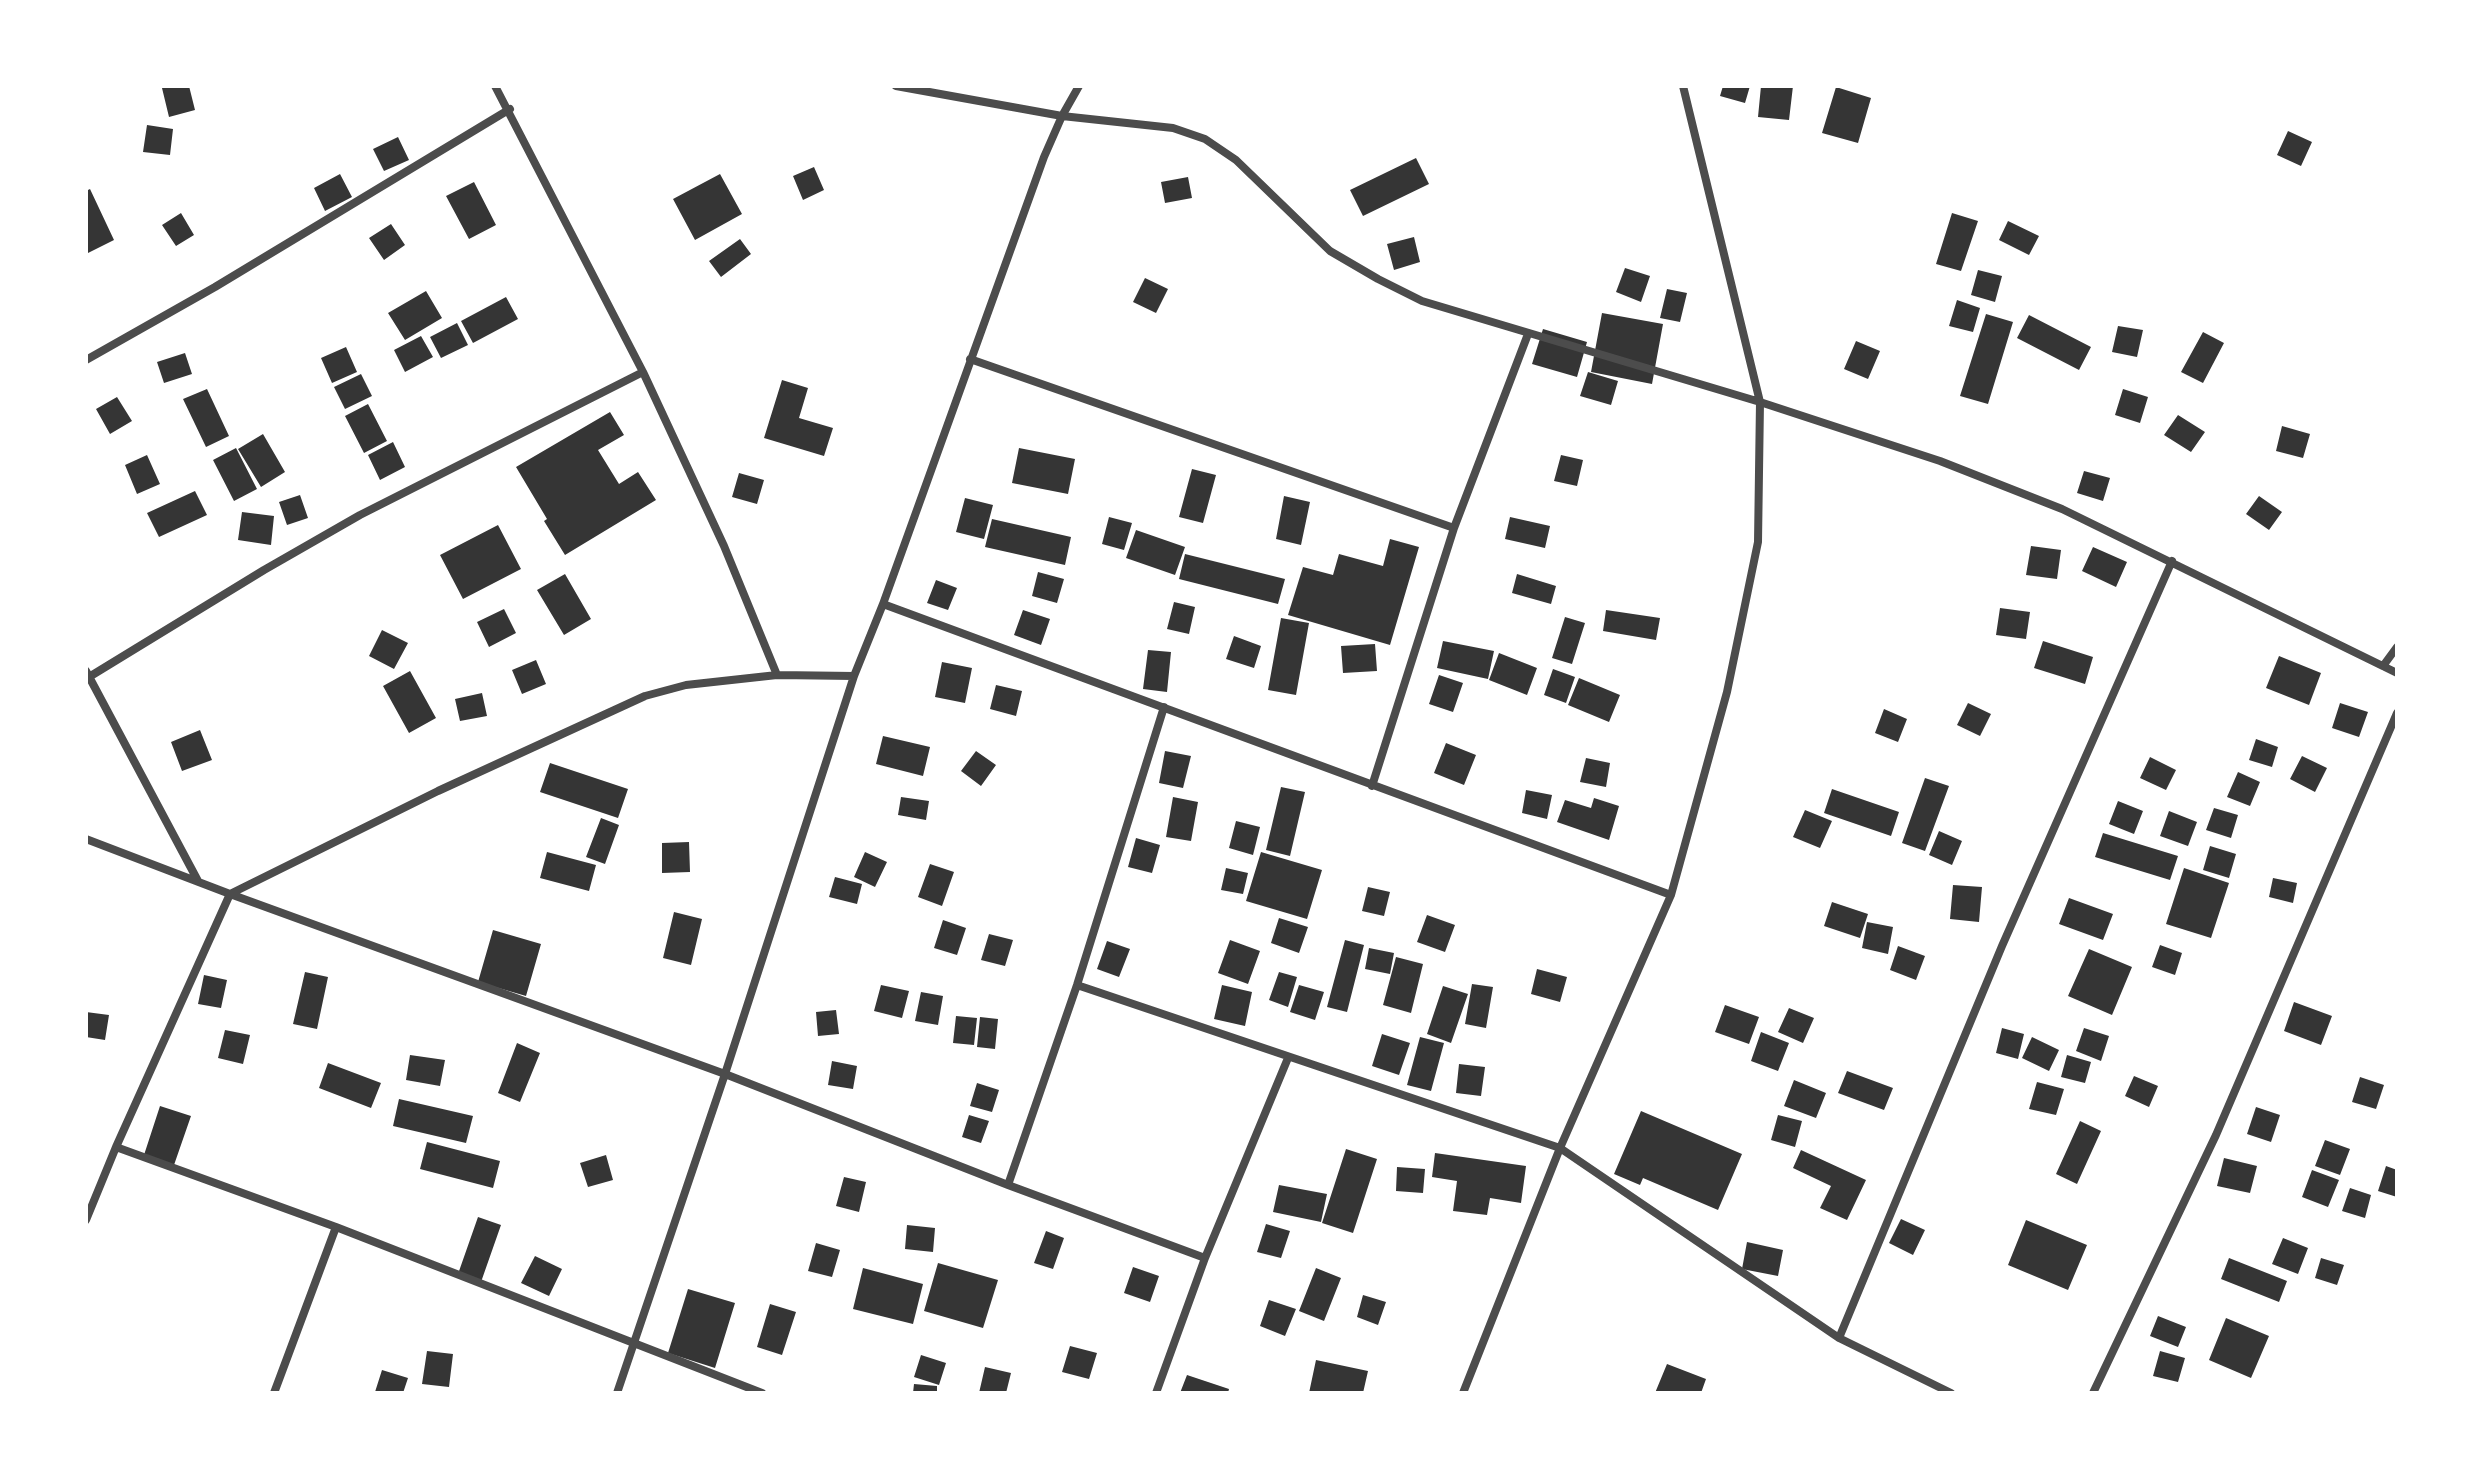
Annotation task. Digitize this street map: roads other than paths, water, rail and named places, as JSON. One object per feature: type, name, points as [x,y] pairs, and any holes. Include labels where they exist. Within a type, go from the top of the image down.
[{"type":"street","points":[[495,86],[510,109],[643,372],[724,546],[777,675]]},
{"type":"street","points":[[896,86],[1062,116],[1173,128],[1205,139],[1236,160],[1330,251],[1422,301],[1760,402],[1940,461],[2062,509],[2397,673]]},
{"type":"street","points":[[617,1393],[725,1074],[854,676],[883,604],[1044,157],[1079,86]]},
{"type":"street","points":[[1463,1393],[1560,1148],[1671,895],[1727,692],[1758,542],[1760,402],[1683,86]]},
{"type":"street","points":[[86,360],[215,287],[510,109]]},
{"type":"street","points":[[1372,786],[1454,528],[1528,334]]},
{"type":"street","points":[[970,359],[1454,528]]},
{"type":"street","points":[[198,881],[88,674],[360,515],[643,372]]},
{"type":"street","points":[[1839,1338],[2002,946],[2172,561]]},
{"type":"street","points":[[883,604],[1671,895]]},
{"type":"street","points":[[2383,666],[2397,647]]},
{"type":"street","points":[[86,1220],[230,894],[438,791],[645,696],[686,685],[777,675],[854,676]]},
{"type":"street","points":[[1008,1185],[1077,985],[1164,707]]},
{"type":"street","points":[[2093,1393],[2216,1135],[2397,713]]},
{"type":"street","points":[[86,839],[725,1074],[1205,1258]]},
{"type":"street","points":[[1077,985],[1560,1148],[1755,1284],[1839,1338],[1951,1393]]},
{"type":"street","points":[[1156,1393],[1205,1258],[1288,1058]]},
{"type":"street","points":[[116,1147],[336,1227],[762,1393]]},
{"type":"street","points":[[274,1393],[336,1227]]}]
